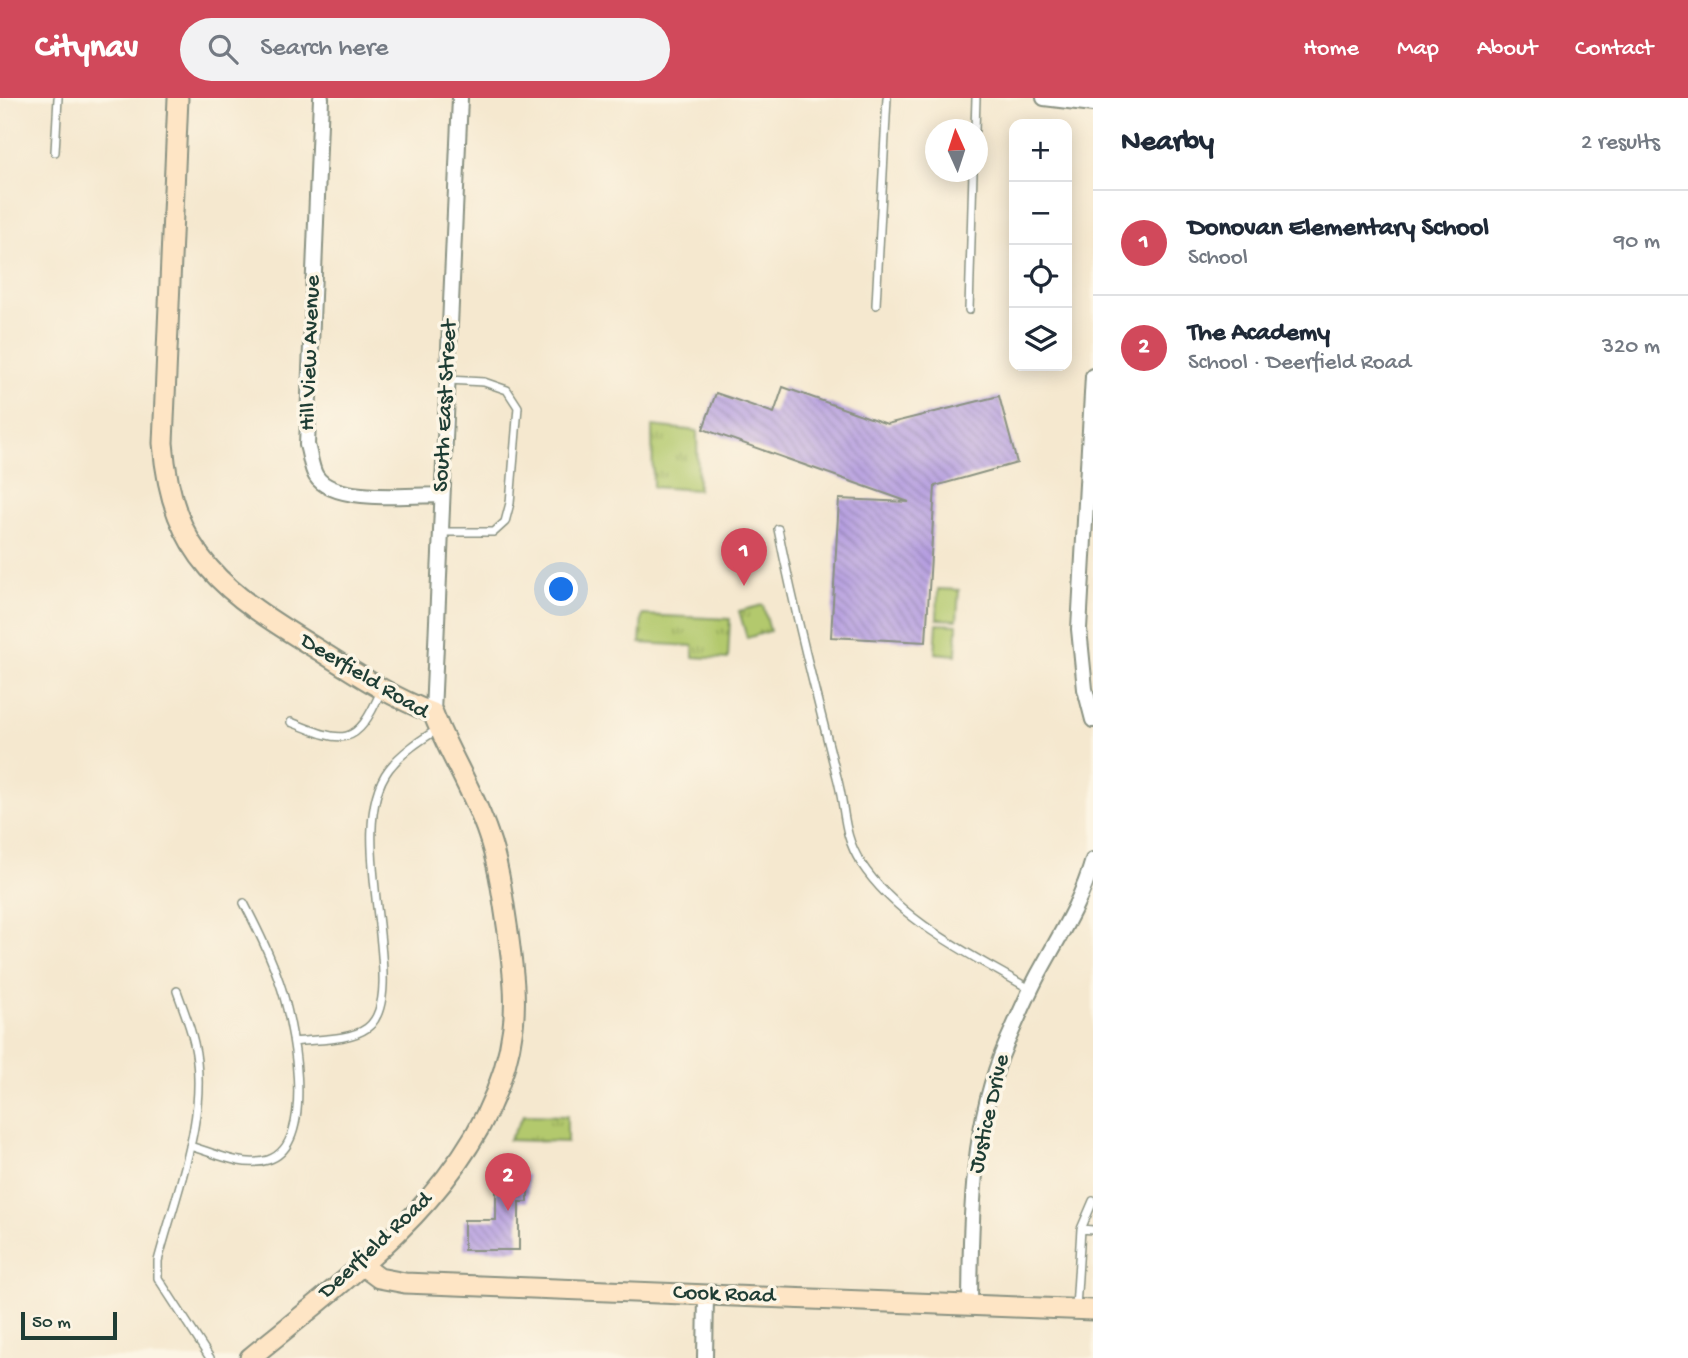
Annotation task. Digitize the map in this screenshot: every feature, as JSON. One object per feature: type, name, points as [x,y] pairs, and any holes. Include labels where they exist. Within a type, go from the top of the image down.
[{"type":"street","name":"Deerfield Road","points":[[178,98],[163,443],[166,481],[174,509],[195,551],[226,587],[273,622],[436,721],[477,806],[496,862],[513,968],[513,1027],[497,1094],[470,1146],[434,1193],[360,1264],[250,1358]]},
{"type":"street","name":"Hill View Avenue","points":[[321,98],[307,444],[316,477],[328,486],[352,495],[442,495]]},
{"type":"street","name":"South East Street","points":[[436,721],[440,532],[460,98]]},
{"type":"street","points":[[1044,98],[1093,104]]},
{"type":"street","points":[[1093,376],[1079,629],[1085,689],[1093,720]]},
{"type":"street","name":"Justice Drive","points":[[970,1303],[973,1195],[980,1138],[1006,1045],[1031,989],[1084,893],[1093,860]]},
{"type":"street","name":"Cook Road","points":[[360,1264],[379,1278],[405,1283],[1084,1309]]},
{"type":"street","points":[[705,1358],[706,1295]]},
{"type":"lane","points":[[55,152],[58,98]]},
{"type":"lane","points":[[876,306],[887,98]]},
{"type":"lane","points":[[975,119],[976,98]]},
{"type":"lane","points":[[969,310],[974,182]]},
{"type":"lane","points":[[440,532],[494,532],[505,523],[510,503],[518,407],[507,390],[484,382],[447,380]]},
{"type":"lane","points":[[778,529],[793,603],[842,796],[846,837],[863,865],[898,902],[938,934],[1031,989]]},
{"type":"lane","points":[[291,722],[336,740],[352,735],[372,712],[382,690]]},
{"type":"lane","points":[[294,1042],[350,1035],[367,1028],[383,1004],[370,828],[380,786],[388,770],[436,721]]},
{"type":"lane","points":[[190,1146],[252,1163],[270,1160],[283,1152],[292,1136],[296,1111],[294,1042],[279,981],[244,903]]},
{"type":"lane","points":[[177,991],[194,1045],[198,1076],[190,1146],[158,1261],[159,1278],[210,1358]]},
{"type":"lane","points":[[1084,1309],[1081,1229],[1093,1201]]},
{"type":"lane","points":[[1081,1229],[1093,1230]]},
{"type":"green space","points":[[652,426],[697,431],[698,490],[653,487]]},
{"type":"green space","points":[[938,589],[959,590],[957,620],[937,619]]},
{"type":"green space","points":[[763,605],[770,631],[747,638],[739,611]]},
{"type":"green space","points":[[642,615],[730,619],[728,659],[693,657],[693,646],[640,643]]},
{"type":"green space","points":[[937,624],[957,625],[956,655],[935,653]]},
{"type":"green space","points":[[524,1115],[567,1116],[567,1142],[509,1140]]},
{"type":"building","points":[[783,387],[887,424],[999,396],[1017,463],[935,486],[926,642],[831,637],[839,499],[909,502],[703,429],[716,393],[774,413]]},
{"type":"building","points":[[496,1175],[528,1175],[528,1202],[519,1202],[519,1250],[464,1250],[464,1220],[496,1220]]},
{"type":"place","name":"Donovan Elementary School","points":[[744,586]]},
{"type":"place","name":"The Academy","points":[[508,1211]]}]
